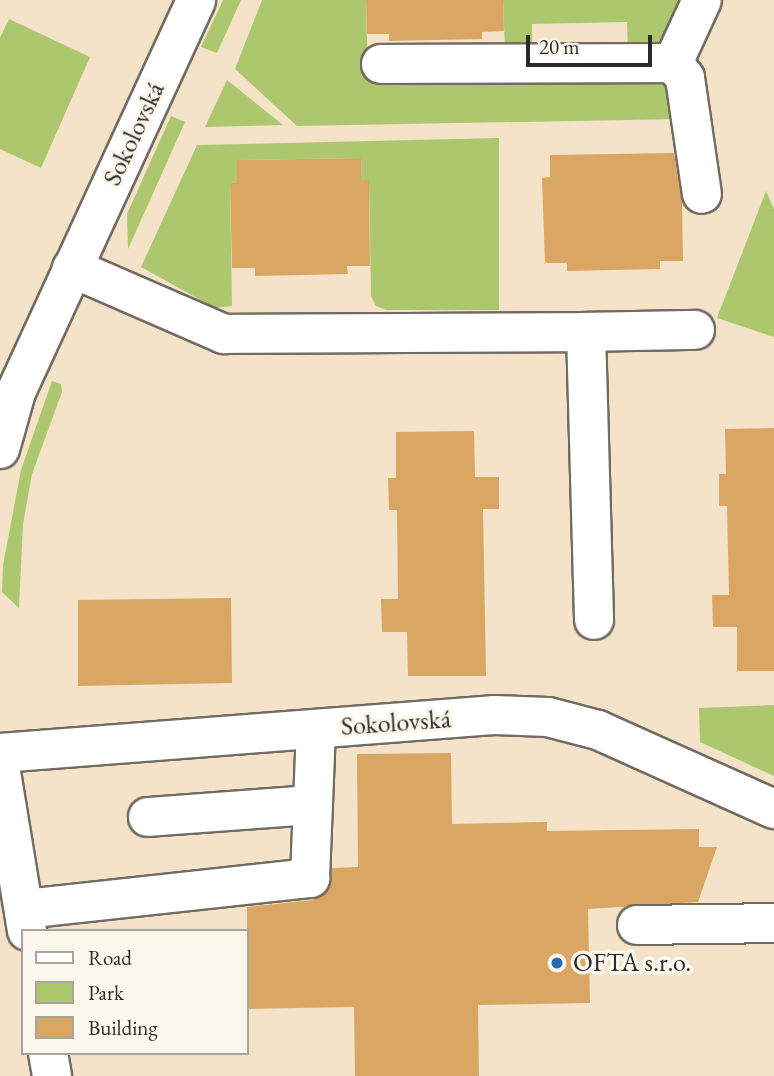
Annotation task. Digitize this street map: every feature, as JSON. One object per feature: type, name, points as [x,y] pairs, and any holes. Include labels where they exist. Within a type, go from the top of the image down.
[{"type":"street","name":"Sokolovská","points":[[0,449],[6,399],[72,268],[196,0]]},
{"type":"street","points":[[673,63],[702,0]]},
{"type":"street","points":[[381,64],[673,63]]},
{"type":"street","points":[[673,63],[685,78],[702,194]]},
{"type":"street","points":[[72,268],[224,334],[695,330]]},
{"type":"street","points":[[586,332],[594,620]]},
{"type":"street","name":"Sokolovská","points":[[0,753],[495,715],[548,717],[598,730],[774,809]]},
{"type":"street","points":[[0,766],[26,920],[310,878],[316,729]]},
{"type":"street","points":[[148,817],[313,806]]},
{"type":"street","points":[[637,925],[774,923]]},
{"type":"street","points":[[48,1055],[52,1076]]},
{"type":"green space","points":[[223,0],[241,0],[217,53],[201,47]]},
{"type":"green space","points":[[262,0],[366,0],[368,81],[666,77],[681,119],[297,126],[235,69]]},
{"type":"green space","points":[[503,0],[682,0],[659,42],[628,54],[627,22],[532,24],[532,54],[505,50]]},
{"type":"green space","points":[[9,19],[90,57],[41,168],[0,149],[0,38]]},
{"type":"green space","points":[[227,80],[283,125],[205,127]]},
{"type":"green space","points":[[171,116],[185,122],[128,249],[127,214]]},
{"type":"green space","points":[[499,138],[499,310],[386,310],[376,306],[371,296],[369,181],[362,181],[361,158],[237,160],[237,182],[230,183],[232,306],[215,308],[141,267],[197,145]]},
{"type":"green space","points":[[766,191],[774,209],[774,337],[717,318]]},
{"type":"green space","points":[[52,381],[61,384],[62,392],[32,474],[23,524],[19,608],[2,592],[3,565],[21,470]]},
{"type":"green space","points":[[774,705],[774,776],[700,742],[699,708]]},
{"type":"building","points":[[366,0],[503,0],[504,31],[482,32],[482,39],[389,41],[389,34],[367,34]]},
{"type":"building","points":[[674,153],[682,202],[683,261],[660,261],[660,269],[567,271],[567,263],[545,263],[542,178],[550,177],[550,155]]},
{"type":"building","points":[[361,158],[362,181],[369,180],[370,266],[347,266],[348,274],[255,276],[255,268],[232,268],[230,183],[237,182],[237,160]]},
{"type":"building","points":[[774,428],[774,671],[737,671],[737,627],[713,627],[712,595],[729,595],[727,506],[719,506],[719,474],[726,474],[725,429]]},
{"type":"building","points":[[474,431],[475,477],[499,477],[499,509],[483,509],[486,676],[408,676],[407,632],[382,632],[381,599],[398,599],[397,510],[389,510],[388,478],[396,478],[396,432]]},
{"type":"building","points":[[231,598],[232,683],[78,686],[78,600]]},
{"type":"building","points":[[451,753],[452,824],[547,822],[547,831],[699,829],[699,847],[717,847],[698,902],[588,909],[590,1003],[478,1005],[479,1076],[355,1076],[354,1007],[248,1009],[247,907],[313,900],[329,889],[332,868],[358,867],[357,754]]},
{"type":"place","name":"OFTA s.r.o.","points":[[557,963]]}]
